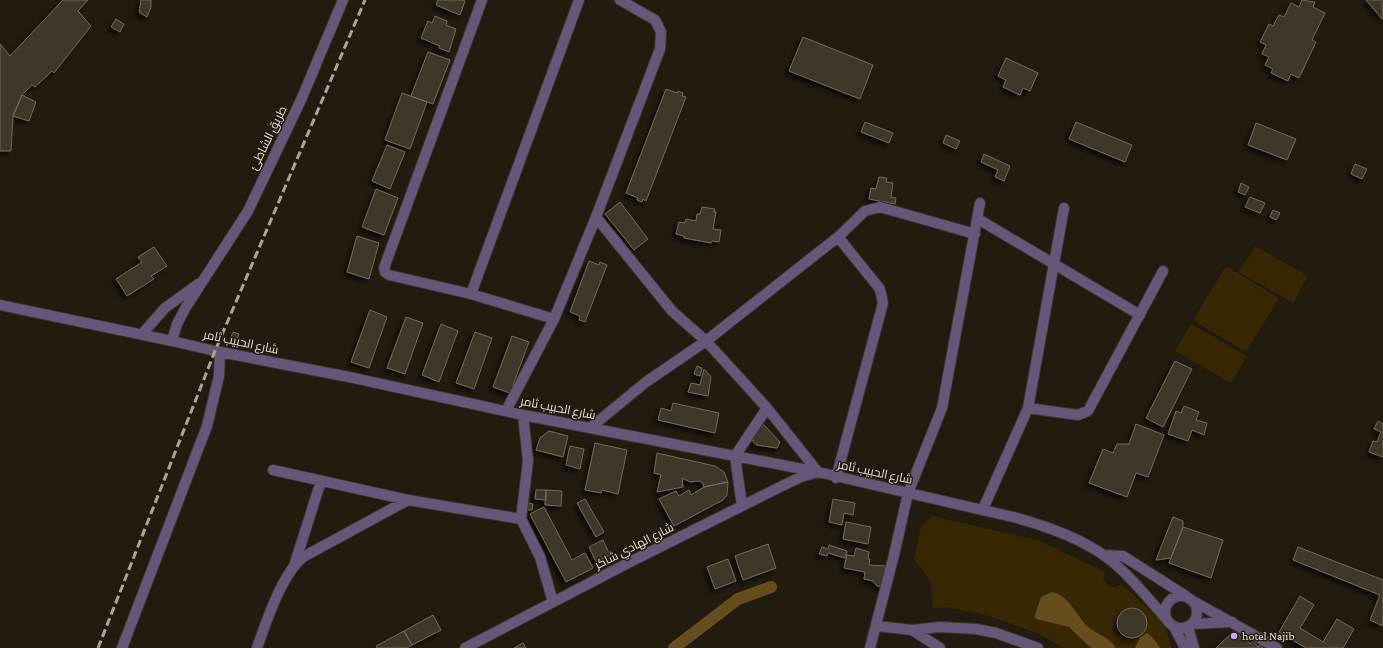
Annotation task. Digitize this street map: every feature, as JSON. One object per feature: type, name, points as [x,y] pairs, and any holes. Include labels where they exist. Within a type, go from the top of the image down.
[{"type":"street","name":"طريق الشاطئ","points":[[172,340],[177,324],[203,280],[232,238],[248,211],[301,100],[344,0]]},
{"type":"street","points":[[482,0],[384,268],[385,272],[389,275],[471,294],[554,319]]},
{"type":"street","points":[[471,294],[579,0]]},
{"type":"street","points":[[506,411],[554,319],[596,217],[660,49],[661,32],[655,20],[620,0]]},
{"type":"street","points":[[870,648],[877,626],[908,493],[942,408],[980,203]]},
{"type":"street","points":[[590,428],[646,382],[706,341],[838,237],[865,211],[880,207],[975,234]]},
{"type":"street","points":[[983,509],[1028,408],[1064,208]]},
{"type":"street","points":[[596,217],[672,311],[706,341],[767,408],[818,472]]},
{"type":"street","points":[[978,219],[1140,315]]},
{"type":"street","points":[[836,478],[883,303],[880,289],[838,237]]},
{"type":"street","points":[[1028,408],[1078,415],[1088,411],[1163,271]]},
{"type":"street","name":"طريق الشاطئ","points":[[142,334],[165,308],[203,280]]},
{"type":"street","name":"شارع الحبيب ثامر","points":[[0,305],[172,340],[220,352],[349,377],[523,415],[818,472],[836,478],[983,509],[1044,526],[1104,555]]},
{"type":"street","points":[[122,648],[207,426],[219,376],[220,352]]},
{"type":"street","points":[[742,506],[735,456],[767,408]]},
{"type":"street","points":[[523,415],[528,461],[521,519],[540,557],[553,602]]},
{"type":"street","points":[[273,470],[408,500],[521,519]]},
{"type":"street","name":"شارع الهادي شاكر","points":[[465,648],[742,506],[801,477],[818,472]]},
{"type":"street","points":[[257,648],[285,579],[295,563],[321,481]]},
{"type":"street","points":[[295,563],[303,557],[408,500]]},
{"type":"street","points":[[1104,555],[1123,556],[1190,599],[1233,622],[1276,648]]},
{"type":"street","points":[[1104,555],[1145,595],[1170,623],[1185,648]]},
{"type":"street","points":[[1194,648],[1190,626],[1197,615],[1196,605],[1190,599],[1175,596],[1169,601],[1165,608],[1170,623],[1178,628],[1190,626],[1233,622]]},
{"type":"street","points":[[877,626],[912,630],[952,626],[976,629],[996,633],[1038,648]]},
{"type":"street","points":[[912,630],[940,648]]},
{"type":"shaded area","points":[[1255,246],[1308,276],[1293,303],[1239,272]]},
{"type":"shaded area","points":[[1226,266],[1279,298],[1246,352],[1193,320]]},
{"type":"shaded area","points":[[1191,324],[1247,356],[1231,383],[1175,351]]},
{"type":"shaded area","points":[[932,516],[1038,540],[1105,572],[1103,579],[1109,586],[1115,587],[1121,584],[1164,623],[1172,648],[1063,648],[1039,634],[987,615],[946,607],[933,608],[931,582],[914,559],[921,527]]},
{"type":"shaded area","points":[[1052,592],[1063,597],[1087,626],[1107,638],[1116,648],[1091,648],[1069,627],[1036,619],[1035,615],[1041,597]]},
{"type":"shaded area","points":[[1147,633],[1153,638],[1160,648],[1135,648],[1140,637]]},
{"type":"building","points":[[63,0],[88,0],[78,11],[91,26],[54,73],[52,71],[35,87],[32,85],[22,95],[13,116],[11,151],[0,151],[0,44],[10,56]]},
{"type":"building","points":[[141,0],[151,0],[151,7],[147,17],[139,12]]},
{"type":"building","points":[[438,0],[465,1],[460,15],[436,5]]},
{"type":"building","points":[[1302,0],[1315,2],[1313,7],[1325,13],[1312,40],[1316,42],[1299,78],[1291,74],[1288,81],[1271,73],[1273,69],[1265,65],[1269,57],[1262,54],[1266,45],[1260,42],[1269,24],[1273,26],[1279,15],[1284,17],[1291,3],[1299,7]]},
{"type":"building","points":[[1366,0],[1382,0],[1382,19]]},
{"type":"building","points":[[435,16],[447,21],[446,25],[456,29],[449,52],[439,48],[440,46],[421,38],[428,21],[432,23]]},
{"type":"building","points":[[116,19],[124,24],[120,32],[111,27]]},
{"type":"building","points":[[803,37],[873,65],[860,99],[789,71]]},
{"type":"building","points":[[428,52],[450,60],[433,104],[411,96]]},
{"type":"building","points":[[1006,58],[1038,73],[1030,91],[1023,88],[1020,95],[1003,87],[1006,80],[998,76]]},
{"type":"building","points":[[666,89],[677,93],[678,91],[683,93],[682,96],[686,97],[646,201],[643,199],[642,202],[637,200],[638,198],[626,193]]},
{"type":"building","points":[[402,93],[427,102],[410,149],[385,140]]},
{"type":"building","points":[[22,95],[36,102],[29,121],[13,116]]},
{"type":"building","points":[[865,122],[893,133],[889,143],[861,132]]},
{"type":"building","points":[[1076,122],[1132,145],[1125,162],[1069,139]]},
{"type":"building","points":[[1256,123],[1296,139],[1287,160],[1248,145]]},
{"type":"building","points":[[946,135],[960,141],[956,149],[943,143]]},
{"type":"building","points":[[387,145],[405,152],[390,189],[372,181]]},
{"type":"building","points":[[984,154],[1010,166],[1004,181],[995,177],[998,170],[981,162]]},
{"type":"building","points":[[1355,164],[1367,169],[1362,179],[1351,174]]},
{"type":"building","points":[[879,177],[887,178],[886,182],[893,183],[891,197],[896,198],[895,204],[869,199],[871,188],[876,189]]},
{"type":"building","points":[[1241,183],[1249,187],[1245,195],[1238,192]]},
{"type":"building","points":[[376,189],[398,198],[384,235],[362,227]]},
{"type":"building","points":[[1250,197],[1265,203],[1260,213],[1245,207]]},
{"type":"building","points":[[620,202],[648,239],[634,250],[605,214]]},
{"type":"building","points":[[702,207],[715,209],[714,212],[716,212],[713,229],[721,230],[719,242],[712,241],[711,243],[684,238],[684,236],[676,234],[679,222],[685,223],[686,219],[696,221],[697,214],[700,214]]},
{"type":"building","points":[[1273,210],[1280,213],[1276,220],[1270,217]]},
{"type":"building","points":[[357,236],[379,243],[369,279],[347,272]]},
{"type":"building","points":[[154,247],[167,266],[151,276],[154,279],[127,296],[116,279],[142,262],[138,257]]},
{"type":"building","points":[[589,261],[599,265],[600,262],[607,265],[585,322],[579,320],[580,316],[570,312]]},
{"type":"building","points":[[370,310],[387,317],[369,368],[351,362]]},
{"type":"building","points":[[406,317],[423,323],[405,374],[387,368]]},
{"type":"building","points":[[441,324],[458,331],[439,382],[422,375]]},
{"type":"building","points":[[233,332],[239,334],[236,342],[230,339]]},
{"type":"building","points":[[475,332],[492,338],[474,389],[456,383]]},
{"type":"building","points":[[512,336],[529,342],[510,393],[493,387]]},
{"type":"building","points":[[1175,361],[1192,369],[1163,427],[1146,418]]},
{"type":"building","points":[[697,366],[702,368],[700,376],[694,374]]},
{"type":"building","points":[[704,369],[711,377],[708,396],[688,392],[691,383],[700,385]]},
{"type":"building","points":[[673,403],[719,413],[715,433],[658,420],[661,408],[671,411]]},
{"type":"building","points":[[1184,406],[1199,412],[1196,420],[1207,423],[1204,435],[1192,430],[1188,441],[1168,434],[1176,411],[1181,413]]},
{"type":"building","points":[[1378,421],[1383,424],[1383,457],[1369,452],[1373,441],[1377,442],[1381,432],[1374,429]]},
{"type":"building","points":[[763,424],[780,442],[777,448],[756,445],[753,442],[753,437]]},
{"type":"building","points":[[1136,424],[1164,435],[1148,477],[1136,473],[1127,497],[1089,483],[1103,449],[1113,453],[1117,444],[1129,444]]},
{"type":"building","points":[[549,431],[568,436],[563,457],[536,450],[540,438]]},
{"type":"building","points":[[595,443],[627,450],[618,494],[602,490],[601,493],[585,490]]},
{"type":"building","points":[[570,446],[584,449],[580,469],[566,465]]},
{"type":"building","points":[[657,453],[715,466],[724,472],[728,482],[704,487],[702,482],[690,482],[682,478],[683,487],[657,492],[661,475],[654,473]]},
{"type":"building","points":[[728,482],[727,495],[723,500],[674,526],[659,499],[676,491],[679,496],[689,490],[691,495],[704,487]]},
{"type":"building","points":[[536,490],[546,490],[546,500],[535,499]]},
{"type":"building","points":[[546,490],[562,491],[561,506],[545,505]]},
{"type":"building","points":[[585,499],[604,532],[596,537],[577,503]]},
{"type":"building","points":[[833,499],[855,503],[853,515],[844,513],[842,525],[829,522]]},
{"type":"building","points":[[528,503],[533,504],[532,510],[527,510]]},
{"type":"building","points":[[544,507],[572,560],[585,553],[593,568],[566,582],[530,514]]},
{"type":"building","points":[[1173,517],[1183,521],[1183,527],[1171,558],[1156,560]]},
{"type":"building","points":[[846,522],[871,527],[868,544],[843,539]]},
{"type":"building","points":[[1183,527],[1223,540],[1211,578],[1169,563]]},
{"type":"building","points":[[603,540],[610,555],[596,562],[589,547]]},
{"type":"building","points":[[768,544],[776,568],[743,580],[735,556]]},
{"type":"building","points":[[829,545],[847,551],[845,558],[828,553],[827,556],[819,554],[822,547],[828,549]]},
{"type":"building","points":[[1298,547],[1383,580],[1383,626],[1370,620],[1380,595],[1293,560]]},
{"type":"building","points":[[856,548],[869,552],[869,565],[885,566],[884,572],[887,573],[884,587],[877,586],[873,581],[864,579],[865,572],[844,568],[847,555],[854,556]]},
{"type":"building","points":[[728,559],[736,581],[715,589],[707,567]]},
{"type":"building","points":[[1300,596],[1314,605],[1300,628],[1323,642],[1337,619],[1354,629],[1343,648],[1306,648],[1279,632]]},
{"type":"building","points":[[1132,608],[1142,613],[1147,623],[1142,633],[1132,638],[1122,633],[1117,623],[1122,613]]},
{"type":"building","points":[[433,615],[441,630],[412,645],[404,631]]},
{"type":"building","name":"hotel Najib","points":[[1235,630],[1244,641],[1246,639],[1250,644],[1253,641],[1258,647],[1260,645],[1263,648],[1216,648]]},
{"type":"building","points":[[404,631],[412,645],[407,648],[377,648],[376,646]]},
{"type":"building","points":[[523,643],[526,648],[514,648]]},
{"type":"waterway","points":[[674,648],[738,599],[771,587]]},
{"type":"railway","points":[[98,648],[215,351],[365,0]]},
{"type":"place","name":"hotel Najib","points":[[1234,636]]}]
